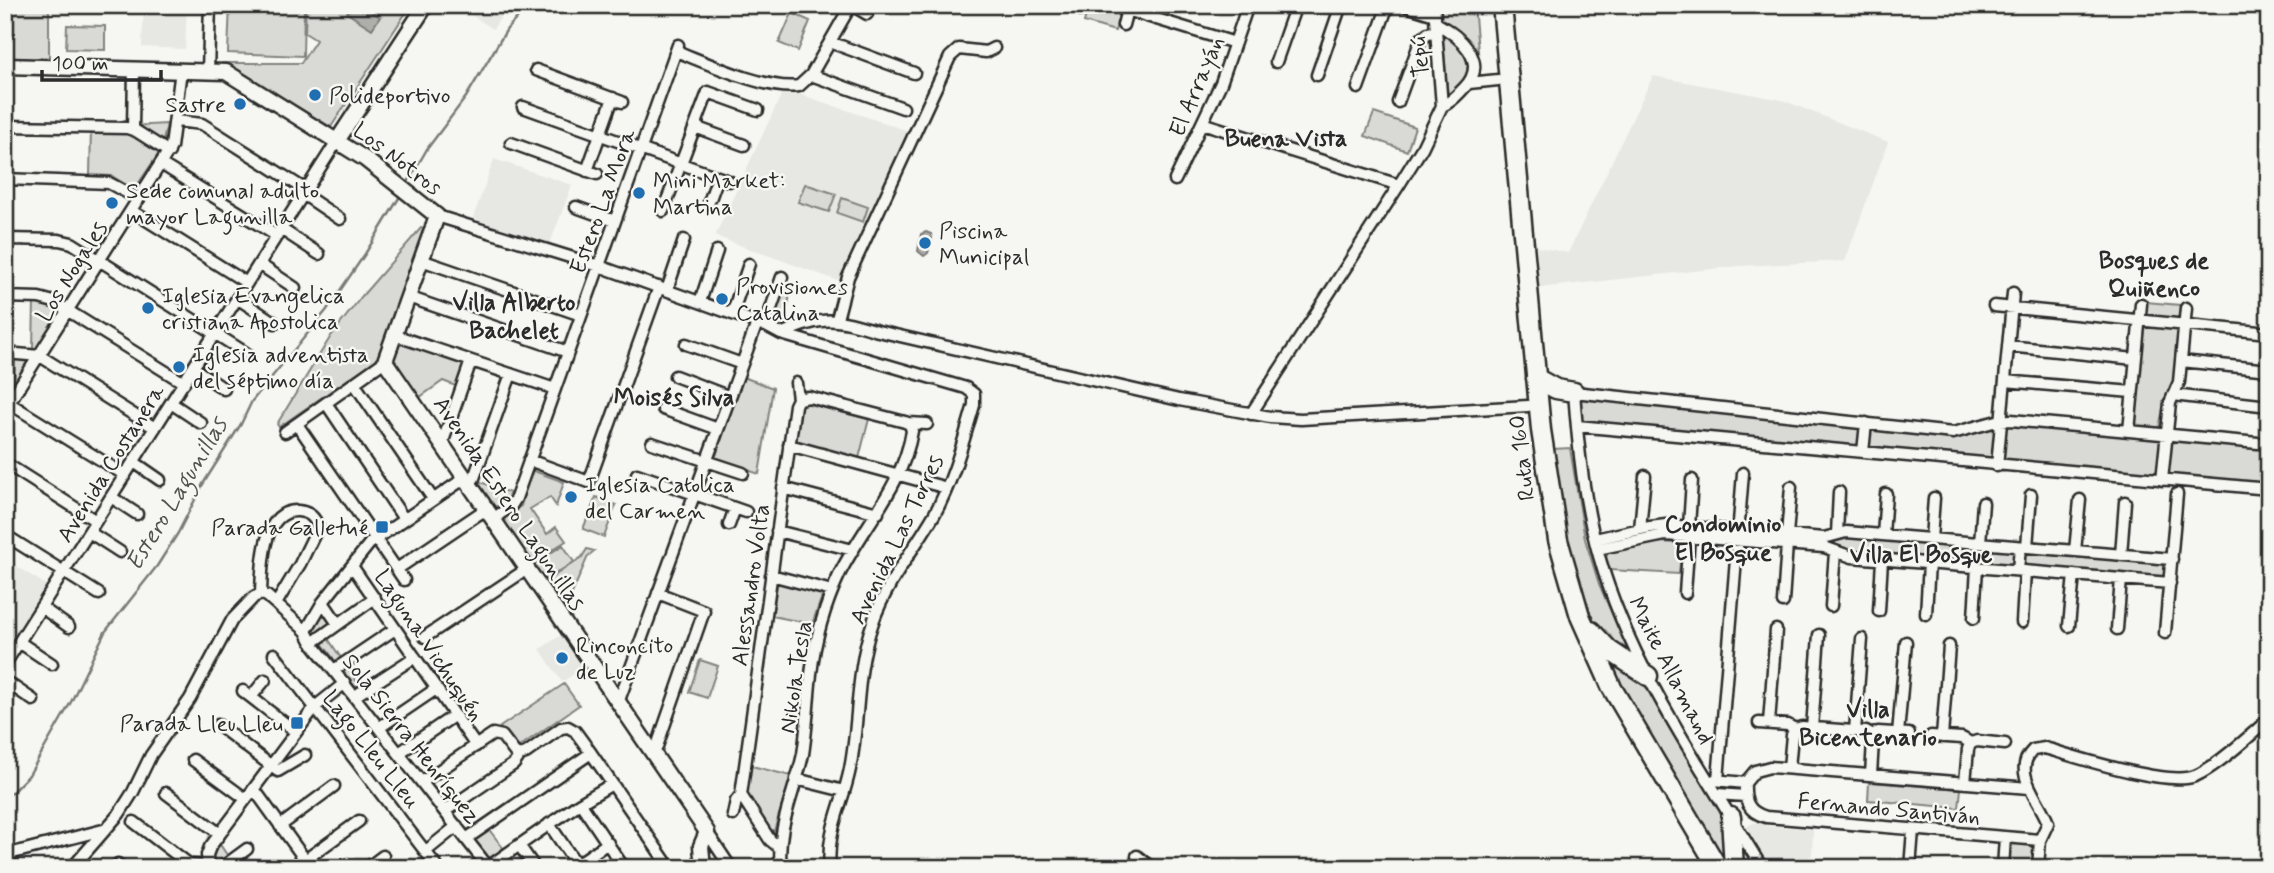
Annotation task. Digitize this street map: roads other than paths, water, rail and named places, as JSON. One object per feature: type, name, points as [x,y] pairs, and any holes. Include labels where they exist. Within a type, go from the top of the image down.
[{"type":"highway","name":"Ruta 160","points":[[1501,8],[1498,80],[1528,406],[1537,487],[1547,540],[1571,622],[1610,708],[1705,868]]},
{"type":"highway","name":"Ruta 160","points":[[1501,8],[1536,378],[1553,516],[1563,562],[1594,651],[1622,707],[1718,868]]},
{"type":"highway","points":[[1536,378],[1556,389],[1574,392]]},
{"type":"highway","points":[[1580,616],[1603,645],[1648,676]]},
{"type":"highway","points":[[1731,817],[1733,862]]},
{"type":"highway","points":[[1733,862],[1740,851],[1751,849]]},
{"type":"street","points":[[208,71],[209,5]]},
{"type":"street","points":[[337,141],[426,5]]},
{"type":"street","points":[[867,15],[851,5],[811,75],[904,108]]},
{"type":"street","name":"El Arrayán","points":[[1175,180],[1221,83],[1248,5]]},
{"type":"street","points":[[1276,62],[1296,5]]},
{"type":"street","points":[[1317,75],[1341,5]]},
{"type":"street","points":[[1358,88],[1388,5]]},
{"type":"street","points":[[1251,414],[1399,186],[1443,106],[1469,83],[1473,65],[1470,50],[1435,19],[1403,5]]},
{"type":"street","points":[[1123,25],[1128,8],[1235,43]]},
{"type":"street","points":[[1398,102],[1421,39],[1428,33],[1435,19]]},
{"type":"street","name":"Tepú","points":[[1435,19],[1443,106]]},
{"type":"street","points":[[830,43],[914,73]]},
{"type":"street","name":"Estero La Mora","points":[[397,569],[490,514],[513,504],[677,48],[747,77],[775,84],[799,86],[811,75]]},
{"type":"street","points":[[837,319],[848,277],[950,57],[958,49],[986,52],[994,48]]},
{"type":"street","name":"Los Notros","points":[[5,66],[208,71],[232,75],[383,172],[437,216],[599,266],[761,324],[781,334],[967,388],[974,394]]},
{"type":"street","points":[[133,129],[134,69]]},
{"type":"street","name":"Los Nogales","points":[[7,406],[169,152],[174,137],[181,70]]},
{"type":"street","points":[[511,143],[592,172],[600,134],[618,100],[536,71]]},
{"type":"street","points":[[1469,83],[1498,80]]},
{"type":"street","points":[[663,211],[708,92],[758,110]]},
{"type":"street","points":[[523,107],[729,181]]},
{"type":"street","points":[[176,121],[202,124],[340,219]]},
{"type":"street","points":[[1202,123],[1399,186]]},
{"type":"street","points":[[5,126],[133,129],[169,152]]},
{"type":"street","points":[[695,127],[744,145]]},
{"type":"street","name":"Avenida Costanera","points":[[5,664],[337,141]]},
{"type":"street","points":[[161,164],[319,254]]},
{"type":"street","points":[[709,202],[718,177]]},
{"type":"street","points":[[5,179],[109,183],[139,199]]},
{"type":"street","points":[[576,207],[615,221]]},
{"type":"street","points":[[132,211],[247,282]]},
{"type":"street","points":[[285,432],[385,361],[437,216]]},
{"type":"street","points":[[5,239],[64,240],[75,245],[246,353]]},
{"type":"street","points":[[529,460],[589,482],[684,240]]},
{"type":"street","points":[[700,302],[717,251]]},
{"type":"street","points":[[421,260],[581,315]]},
{"type":"street","points":[[259,264],[295,288]]},
{"type":"street","points":[[732,314],[749,264]]},
{"type":"street","points":[[618,703],[742,364],[782,277]]},
{"type":"street","points":[[1997,466],[2013,293]]},
{"type":"street","points":[[5,297],[49,299],[184,383]]},
{"type":"street","points":[[408,297],[568,352]]},
{"type":"street","points":[[237,298],[275,323]]},
{"type":"street","points":[[2129,431],[2141,304]]},
{"type":"street","points":[[1994,306],[2269,333]]},
{"type":"street","points":[[2162,480],[2170,403],[2179,383],[2186,308]]},
{"type":"street","points":[[781,334],[801,326],[837,319],[878,331],[1251,414],[1301,419],[1528,406]]},
{"type":"street","points":[[394,335],[555,389]]},
{"type":"street","points":[[686,344],[742,364]]},
{"type":"street","points":[[2008,346],[2135,359]]},
{"type":"street","points":[[5,353],[40,356],[155,428]]},
{"type":"street","name":"Avenida Estero Lagunillas","points":[[385,361],[732,868]]},
{"type":"street","points":[[442,444],[471,361]]},
{"type":"street","points":[[2181,361],[2269,370]]},
{"type":"street","points":[[193,368],[224,389]]},
{"type":"street","points":[[261,594],[306,631],[323,603],[376,538],[433,499],[474,478],[511,374]]},
{"type":"street","points":[[675,376],[730,397]]},
{"type":"street","points":[[2005,381],[2132,392]]},
{"type":"street","points":[[354,383],[433,499]]},
{"type":"street","name":"Alessandro Volta","points":[[733,815],[741,795],[789,445],[798,399],[796,383]]},
{"type":"street","points":[[1574,392],[1953,433],[2001,420],[2269,444]]},
{"type":"street","name":"Maite Allamand","points":[[1574,392],[1596,544],[1618,610],[1648,676],[1714,780],[1718,794],[1762,868]]},
{"type":"street","name":"Avenida Las Torres","points":[[830,868],[830,834],[844,791],[853,750],[860,671],[870,631],[890,585],[947,488],[974,405],[974,394]]},
{"type":"street","points":[[2173,395],[2269,406]]},
{"type":"street","points":[[798,399],[809,397],[910,425],[915,422],[927,424]]},
{"type":"street","points":[[171,403],[201,423]]},
{"type":"street","points":[[326,403],[404,519]]},
{"type":"street","points":[[7,406],[125,475]]},
{"type":"street","points":[[663,409],[718,429]]},
{"type":"street","points":[[1863,452],[1866,423]]},
{"type":"street","points":[[297,424],[404,580]]},
{"type":"street","name":"Nikola Tesla","points":[[781,868],[783,821],[803,749],[815,649],[832,591],[853,550],[899,475],[912,434],[910,425]]},
{"type":"street","points":[[1577,426],[1997,466],[2269,488]]},
{"type":"street","points":[[652,443],[743,473]]},
{"type":"street","points":[[789,445],[947,488]]},
{"type":"street","points":[[134,462],[160,480]]},
{"type":"street","points":[[5,463],[96,522]]},
{"type":"street","points":[[1743,473],[1732,612],[1714,780],[1745,783]]},
{"type":"street","points":[[637,474],[746,512]]},
{"type":"street","points":[[1640,529],[1644,476]]},
{"type":"street","points":[[1685,593],[1692,480]]},
{"type":"street","points":[[1783,601],[1791,486]]},
{"type":"street","points":[[783,488],[878,513]]},
{"type":"street","points":[[1831,606],[1832,550],[1839,492]]},
{"type":"street","points":[[1883,535],[1886,494]]},
{"type":"street","points":[[2165,633],[2177,494]]},
{"type":"street","points":[[2022,622],[2022,570],[2031,495]]},
{"type":"street","points":[[111,496],[137,514]]},
{"type":"street","points":[[1931,539],[1934,498]]},
{"type":"street","points":[[2075,551],[2080,500]]},
{"type":"street","points":[[2121,555],[2126,502]]},
{"type":"street","points":[[1980,543],[1983,503]]},
{"type":"street","points":[[729,524],[734,508]]},
{"type":"street","points":[[261,594],[262,557],[274,524],[284,513],[297,511],[310,514],[316,519],[318,527],[306,554],[276,604]]},
{"type":"street","points":[[1596,544],[1658,525],[1689,532]]},
{"type":"street","points":[[777,531],[853,550]]},
{"type":"street","points":[[89,532],[120,552]]},
{"type":"street","points":[[1596,544],[1689,532],[1787,539],[1834,536],[1846,532],[2172,559]]},
{"type":"street","points":[[5,534],[99,594]]},
{"type":"street","points":[[1787,539],[1847,556],[2170,583]]},
{"type":"street","points":[[1878,611],[1882,560]]},
{"type":"street","points":[[1926,614],[1929,563]]},
{"type":"street","name":"Laguna Vichuquén","points":[[352,566],[476,746]]},
{"type":"street","points":[[1974,618],[1977,567]]},
{"type":"street","points":[[425,637],[527,569]]},
{"type":"street","points":[[771,575],[832,591]]},
{"type":"street","points":[[2069,626],[2074,575]]},
{"type":"street","points":[[2117,629],[2122,579]]},
{"type":"street","points":[[654,755],[704,611],[658,593]]},
{"type":"street","points":[[72,868],[119,814],[151,755],[190,699],[232,620],[254,597],[261,594]]},
{"type":"street","points":[[312,643],[374,598]]},
{"type":"street","points":[[323,603],[338,624]]},
{"type":"street","points":[[41,607],[69,627]]},
{"type":"street","points":[[334,670],[396,628]]},
{"type":"street","name":"Sola Sierra Henríquez","points":[[306,631],[312,643],[489,867]]},
{"type":"street","points":[[1776,631],[1764,723],[1788,725],[1795,729],[1855,731],[1871,735]]},
{"type":"street","points":[[1812,728],[1819,635]]},
{"type":"street","points":[[1855,731],[1862,639]]},
{"type":"street","points":[[19,642],[52,664]]},
{"type":"street","points":[[1871,735],[1878,732],[1904,734],[1906,642]]},
{"type":"street","points":[[1949,646],[1936,736],[1965,739],[1971,743]]},
{"type":"street","name":"Lago Lleu Lleu","points":[[274,654],[438,868]]},
{"type":"street","points":[[355,696],[415,657]]},
{"type":"street","points":[[265,680],[247,694],[296,732]]},
{"type":"street","points":[[5,681],[33,700]]},
{"type":"street","points":[[134,822],[190,866],[208,867],[208,851],[270,766],[315,707],[345,683]]},
{"type":"street","points":[[380,727],[436,689]]},
{"type":"street","points":[[399,753],[455,715]]},
{"type":"street","points":[[2038,868],[2040,840],[2048,823],[2029,788],[2025,762],[2030,752],[2045,748],[2147,774],[2184,778],[2200,773],[2269,719]]},
{"type":"street","points":[[218,725],[280,772],[305,755]]},
{"type":"street","points":[[445,811],[514,764],[520,755],[561,728],[568,727],[575,731],[670,868]]},
{"type":"street","points":[[1789,768],[1795,729]]},
{"type":"street","points":[[422,782],[491,735],[504,737],[515,753],[520,755]]},
{"type":"street","points":[[1871,735],[1871,775]]},
{"type":"street","points":[[1965,783],[1971,743],[1977,741],[2006,744]]},
{"type":"street","points":[[466,839],[590,753]]},
{"type":"street","points":[[192,760],[246,799]]},
{"type":"street","points":[[1718,794],[1745,796],[1748,777],[1761,768],[2029,788]]},
{"type":"street","points":[[796,779],[844,791]]},
{"type":"street","points":[[489,867],[612,784]]},
{"type":"street","points":[[280,826],[334,786]]},
{"type":"street","points":[[254,789],[308,864]]},
{"type":"street","points":[[166,793],[220,834]]},
{"type":"street","points":[[741,795],[770,840],[780,848]]},
{"type":"street","name":"Fernando Santiván","points":[[1745,796],[1752,811],[1766,817],[2040,840]]},
{"type":"street","points":[[581,804],[624,868]]},
{"type":"street","points":[[295,868],[308,864],[359,821]]},
{"type":"street","points":[[549,824],[574,866],[608,843]]},
{"type":"street","points":[[426,851],[457,827]]},
{"type":"street","points":[[5,855],[104,829]]},
{"type":"street","points":[[1910,868],[1913,830]]},
{"type":"street","points":[[703,868],[701,846],[707,832]]},
{"type":"street","points":[[2003,868],[2005,837]]},
{"type":"street","points":[[519,845],[535,868]]},
{"type":"street","points":[[221,868],[247,849]]},
{"type":"street","points":[[367,868],[383,856]]},
{"type":"street","points":[[1137,856],[1152,868]]},
{"type":"waterway","name":"Estero Lagunillas","points":[[407,184],[427,149],[466,97],[507,29],[529,5]]},
{"type":"waterway","name":"Estero Lagunillas","points":[[5,799],[29,775],[71,702],[105,632],[157,566],[252,401],[326,311],[402,193]]},
{"type":"place","name":"Polideportivo","points":[[315,95]]},
{"type":"place","name":"Sastre","points":[[240,104]]},
{"type":"place","name":"Mini Market: Martina","points":[[639,193]]},
{"type":"place","name":"Sede comunal adulto mayor Lagunilla","points":[[112,203]]},
{"type":"place","name":"Piscina Municipal","points":[[925,243]]},
{"type":"place","name":"Provisiones Catalina","points":[[722,299]]},
{"type":"place","name":"Iglesia Evangelica cristiana Apostolica","points":[[148,308]]},
{"type":"place","name":"Iglesia adventista del séptimo día","points":[[179,367]]},
{"type":"place","name":"Iglesia Catolica del Carmen","points":[[571,497]]},
{"type":"place","name":"Parada Galletué","points":[[382,527]]},
{"type":"place","name":"Rinconcito de Luz","points":[[562,658]]},
{"type":"place","name":"Parada Lleu Lleu","points":[[297,723]]},
{"type":"district","name":"Buena Vista","points":[[1286,138]]},
{"type":"district","name":"Bosques de Quiñenco","points":[[2154,274]]},
{"type":"district","name":"Villa Alberto Bachelet","points":[[514,316]]},
{"type":"district","name":"Moisés Silva","points":[[674,397]]},
{"type":"district","name":"Condominio El Bosque","points":[[1723,538]]},
{"type":"district","name":"Villa El Bosque","points":[[1921,554]]},
{"type":"district","name":"Villa Bicentenario","points":[[1868,723]]}]
